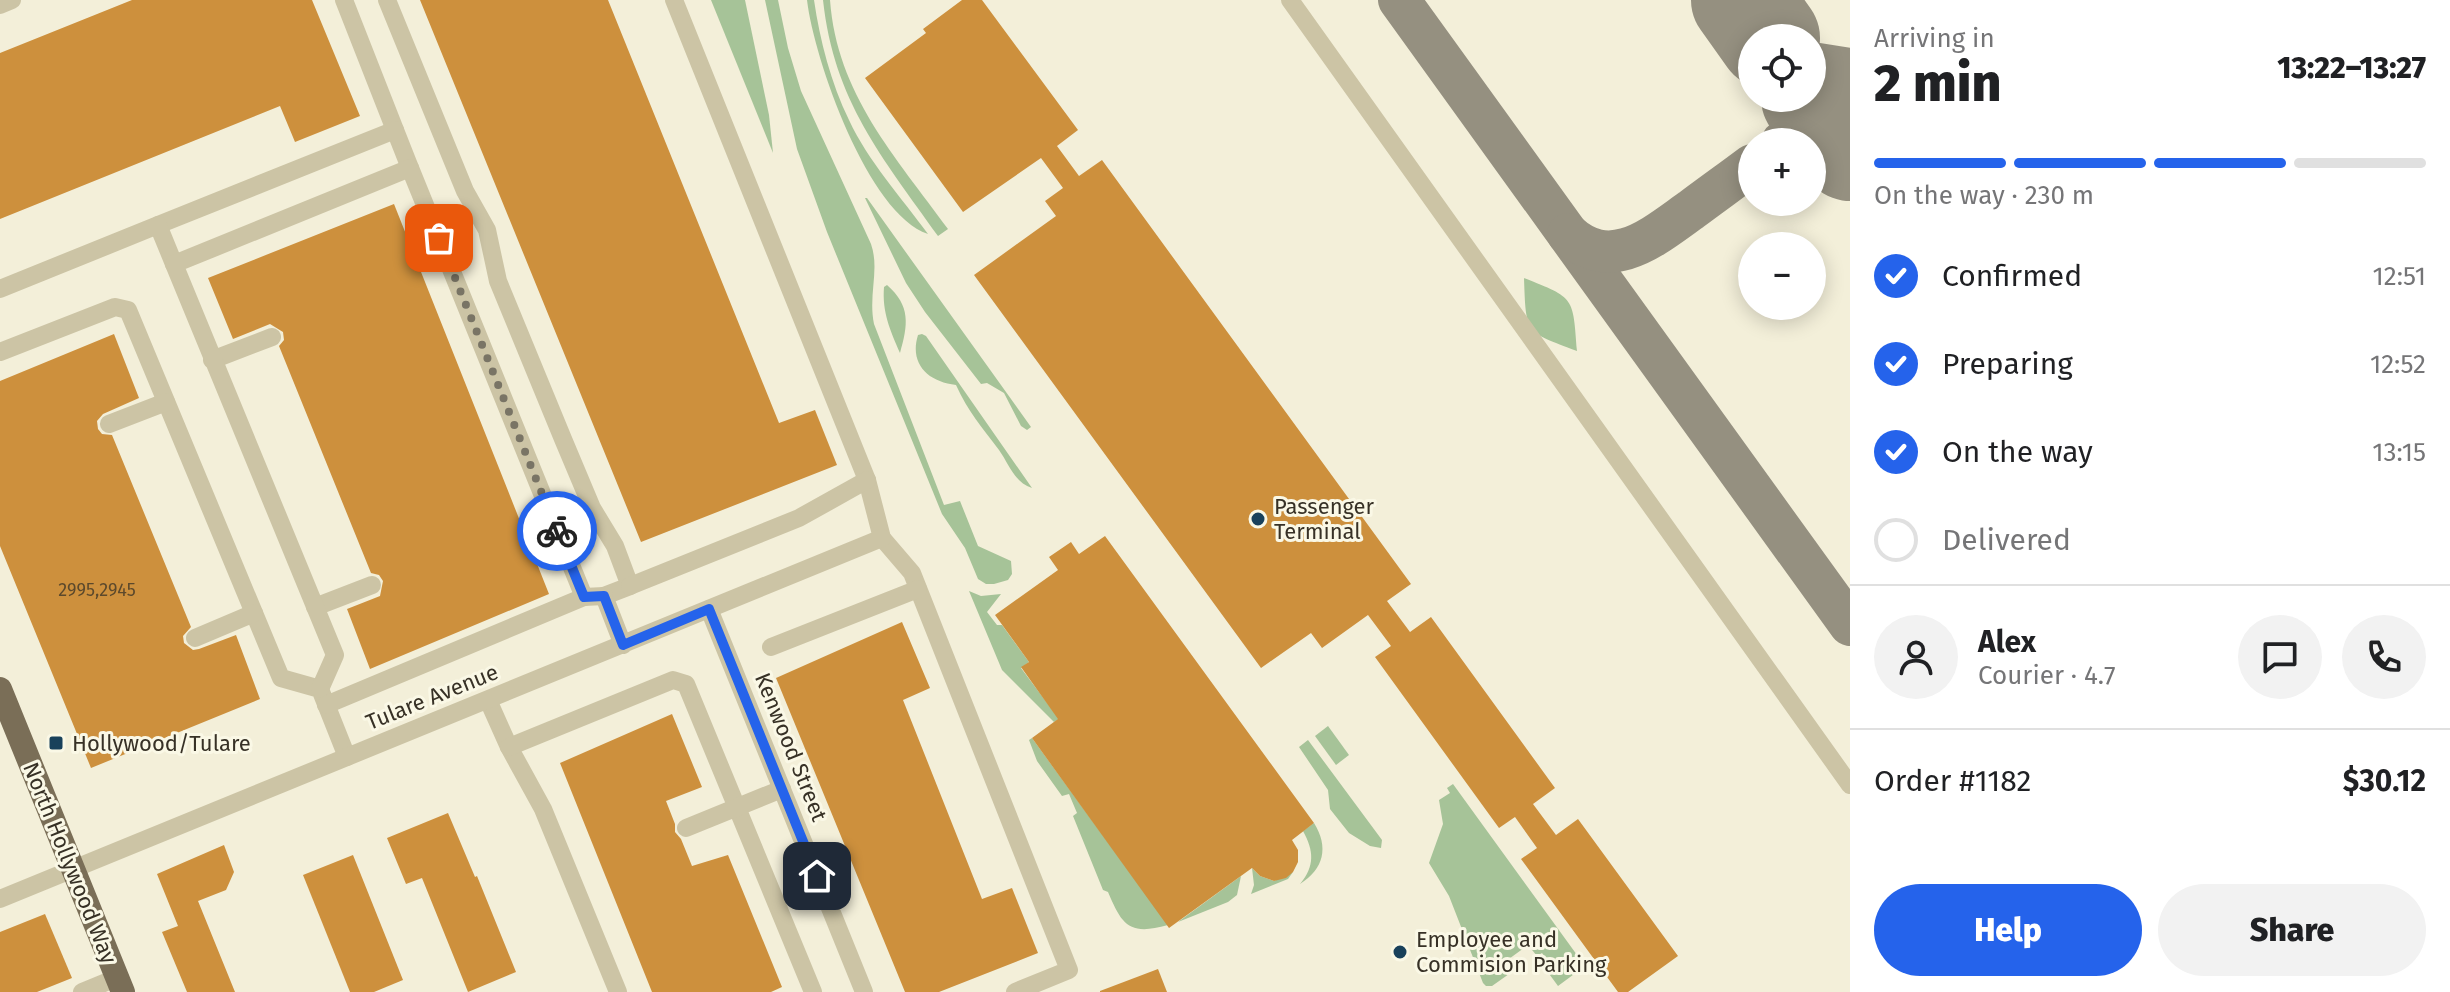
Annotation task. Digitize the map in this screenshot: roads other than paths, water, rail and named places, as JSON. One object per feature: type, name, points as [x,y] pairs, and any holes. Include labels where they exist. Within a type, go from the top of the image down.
[{"type":"main road","name":"North Hollywood Way","points":[[3,704],[120,985]]},
{"type":"street","points":[[0,5],[12,0]]},
{"type":"street","points":[[344,0],[584,597]]},
{"type":"street","points":[[387,0],[465,191],[487,230],[498,281],[563,439],[592,508],[615,546],[630,586]]},
{"type":"street","points":[[674,0],[867,480],[882,538],[912,573],[1069,970],[1015,992]]},
{"type":"street","points":[[1290,0],[1850,785]]},
{"type":"street","points":[[0,289],[395,130]]},
{"type":"street","points":[[174,264],[410,168]]},
{"type":"street","points":[[158,225],[335,655],[323,697],[347,757]]},
{"type":"street","points":[[0,352],[115,307],[128,310],[281,678],[323,697],[584,597],[604,596],[630,586],[799,518],[867,480]]},
{"type":"street","points":[[212,360],[272,337]]},
{"type":"street","points":[[109,424],[166,402]]},
{"type":"street","name":"Tulare Avenue","points":[[0,899],[882,538]]},
{"type":"street","points":[[315,607],[372,585]]},
{"type":"street","points":[[771,647],[918,589]]},
{"type":"street","points":[[604,596],[623,645]]},
{"type":"street","name":"Kenwood Street","points":[[709,609],[864,992]]},
{"type":"street","points":[[195,638],[254,613]]},
{"type":"street","points":[[509,747],[673,680],[686,684],[813,992]]},
{"type":"street","points":[[488,700],[509,747],[543,809],[618,992]]},
{"type":"street","points":[[686,828],[782,789]]},
{"type":"street","points":[[82,992],[120,985]]},
{"type":"place","name":"Passenger Terminal","points":[[1258,519]]},
{"type":"place","name":"Hollywood/Tulare","points":[[56,743]]},
{"type":"place","name":"Employee and Commision Parking","points":[[1400,952]]}]
